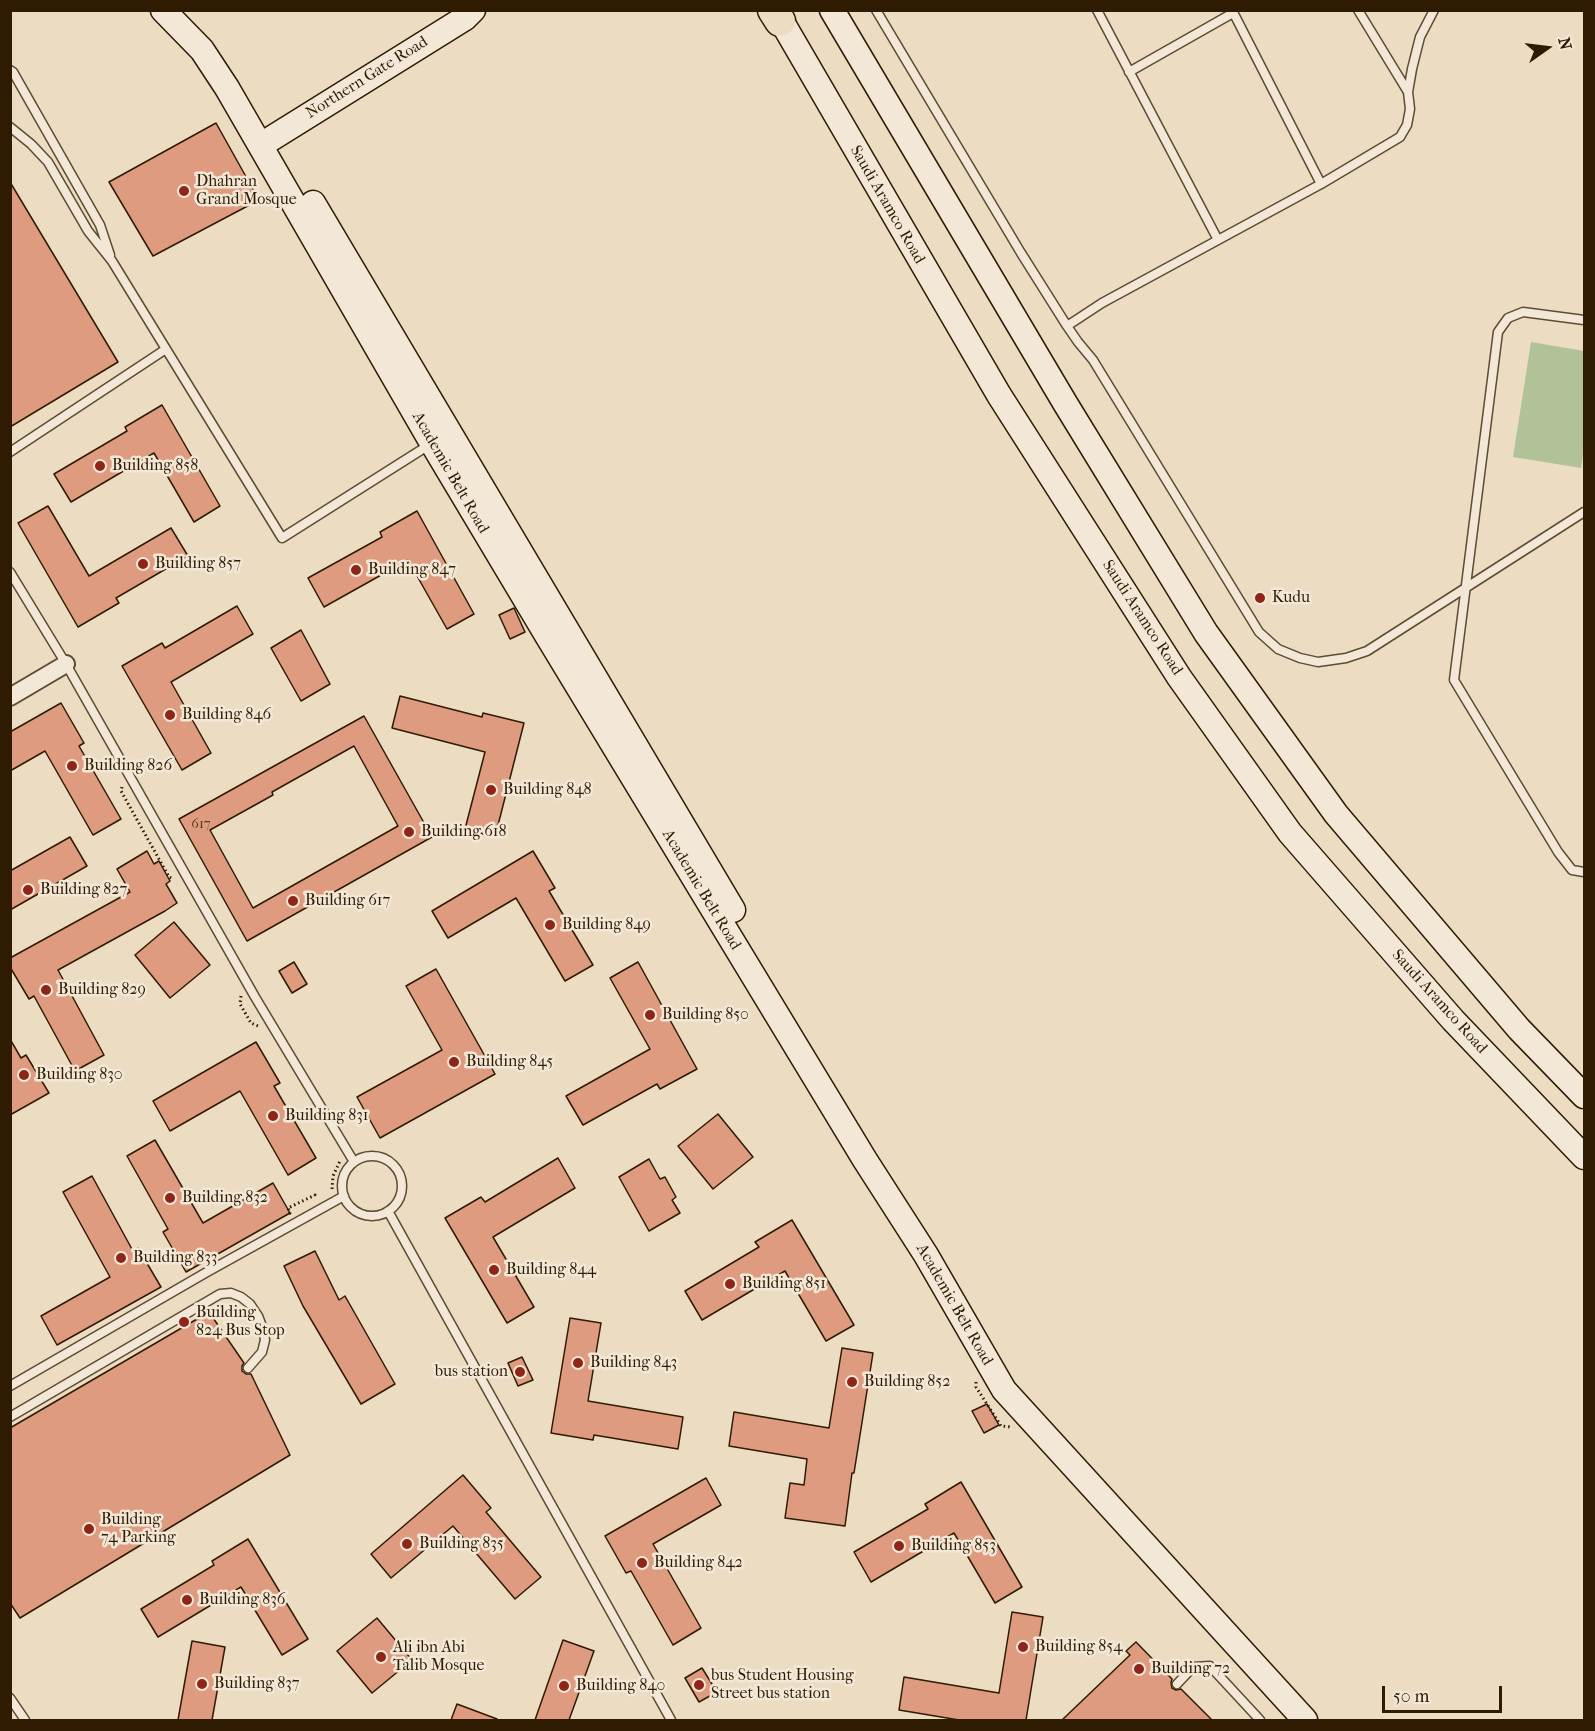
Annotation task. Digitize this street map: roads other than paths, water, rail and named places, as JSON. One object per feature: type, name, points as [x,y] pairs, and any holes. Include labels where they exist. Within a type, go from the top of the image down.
[{"type":"street","name":"Academic Belt Road","points":[[163,10],[202,51],[267,141],[928,1239],[998,1360],[1026,1400],[1068,1447],[1322,1720]]},
{"type":"street","name":"Academic Belt Road","points":[[185,10],[221,51],[267,141],[432,443],[572,678],[861,1153],[926,1255],[1004,1390],[1305,1720]]},
{"type":"street","points":[[832,10],[1065,403],[1206,633],[1336,814],[1519,1029],[1584,1096]]},
{"type":"street","name":"Northern Gate Road","points":[[267,141],[474,13]]},
{"type":"street","name":"Saudi Aramco Road","points":[[776,14],[999,395],[1193,696],[1298,842],[1453,1020],[1584,1156]]},
{"type":"street","points":[[10,697],[66,664]]},
{"type":"lane","points":[[876,10],[1036,278],[1078,342],[1093,360],[1252,622],[1259,632],[1278,649],[1318,662],[1346,658],[1367,651],[1584,512]]},
{"type":"lane","points":[[1097,10],[1218,240]]},
{"type":"lane","points":[[1358,10],[1408,92]]},
{"type":"lane","points":[[1067,326],[1102,303],[1321,184],[1400,137],[1407,125],[1410,109],[1408,92],[1420,37],[1434,10]]},
{"type":"lane","points":[[1129,72],[1233,12],[1321,184]]},
{"type":"lane","points":[[10,70],[100,225],[112,261]]},
{"type":"lane","points":[[10,127],[48,162],[88,231],[112,261],[282,538],[432,443]]},
{"type":"lane","points":[[1584,320],[1523,312],[1509,318],[1498,332],[1454,680],[1558,852],[1572,870],[1584,872]]},
{"type":"lane","points":[[10,452],[166,349]]},
{"type":"lane","points":[[10,572],[66,664],[249,987],[354,1162]]},
{"type":"lane","points":[[372,1156],[381,1157],[390,1161],[396,1168],[402,1187],[395,1205],[388,1211],[371,1216],[355,1210],[349,1204],[342,1187],[343,1177],[354,1162],[372,1156]]},
{"type":"lane","points":[[10,1386],[344,1196]]},
{"type":"lane","points":[[388,1211],[671,1720]]},
{"type":"lane","points":[[10,1417],[220,1294],[231,1293],[250,1304],[263,1329],[265,1340],[262,1352],[248,1368]]},
{"type":"lane","points":[[1177,1684],[1193,1667],[1210,1666],[1260,1720]]},
{"type":"lane","points":[[12,1703],[25,1720]]},
{"type":"place","name":"Dhahran Grand Mosque","points":[[184,191]]},
{"type":"place","name":"Building 858","points":[[100,466]]},
{"type":"place","name":"Building 857","points":[[143,564]]},
{"type":"place","name":"Building 847","points":[[356,570]]},
{"type":"place","name":"Kudu","points":[[1260,598]]},
{"type":"place","name":"Building 846","points":[[170,715]]},
{"type":"place","name":"Building 826","points":[[72,766]]},
{"type":"place","name":"Building 848","points":[[491,790]]},
{"type":"place","name":"Building 618","points":[[409,832]]},
{"type":"place","name":"Building 827","points":[[28,890]]},
{"type":"place","name":"Building 617","points":[[293,901]]},
{"type":"place","name":"Building 849","points":[[550,925]]},
{"type":"place","name":"Building 829","points":[[46,990]]},
{"type":"place","name":"Building 850","points":[[650,1015]]},
{"type":"place","name":"Building 845","points":[[454,1062]]},
{"type":"place","name":"Building 830","points":[[24,1075]]},
{"type":"place","name":"Building 831","points":[[273,1116]]},
{"type":"place","name":"Building 832","points":[[170,1198]]},
{"type":"place","name":"Building 833","points":[[121,1258]]},
{"type":"place","name":"Building 844","points":[[494,1270]]},
{"type":"place","name":"Building 851","points":[[730,1284]]},
{"type":"place","name":"Building 824 Bus Stop","points":[[184,1322]]},
{"type":"place","name":"Building 843","points":[[578,1363]]},
{"type":"place","name":"bus station","points":[[520,1372]]},
{"type":"place","name":"Building 852","points":[[852,1382]]},
{"type":"place","name":"Building 74 Parking","points":[[89,1529]]},
{"type":"place","name":"Building 835","points":[[407,1544]]},
{"type":"place","name":"Building 853","points":[[899,1546]]},
{"type":"place","name":"Building 842","points":[[642,1563]]},
{"type":"place","name":"Building 836","points":[[187,1600]]},
{"type":"place","name":"Building 854","points":[[1023,1647]]},
{"type":"place","name":"Ali ibn Abi Talib Mosque","points":[[381,1657]]},
{"type":"place","name":"Building 72","points":[[1139,1669]]},
{"type":"place","name":"Building 837","points":[[202,1684]]},
{"type":"place","name":"bus Student Housing Street bus station","points":[[699,1685]]},
{"type":"place","name":"Building 840","points":[[564,1686]]}]
